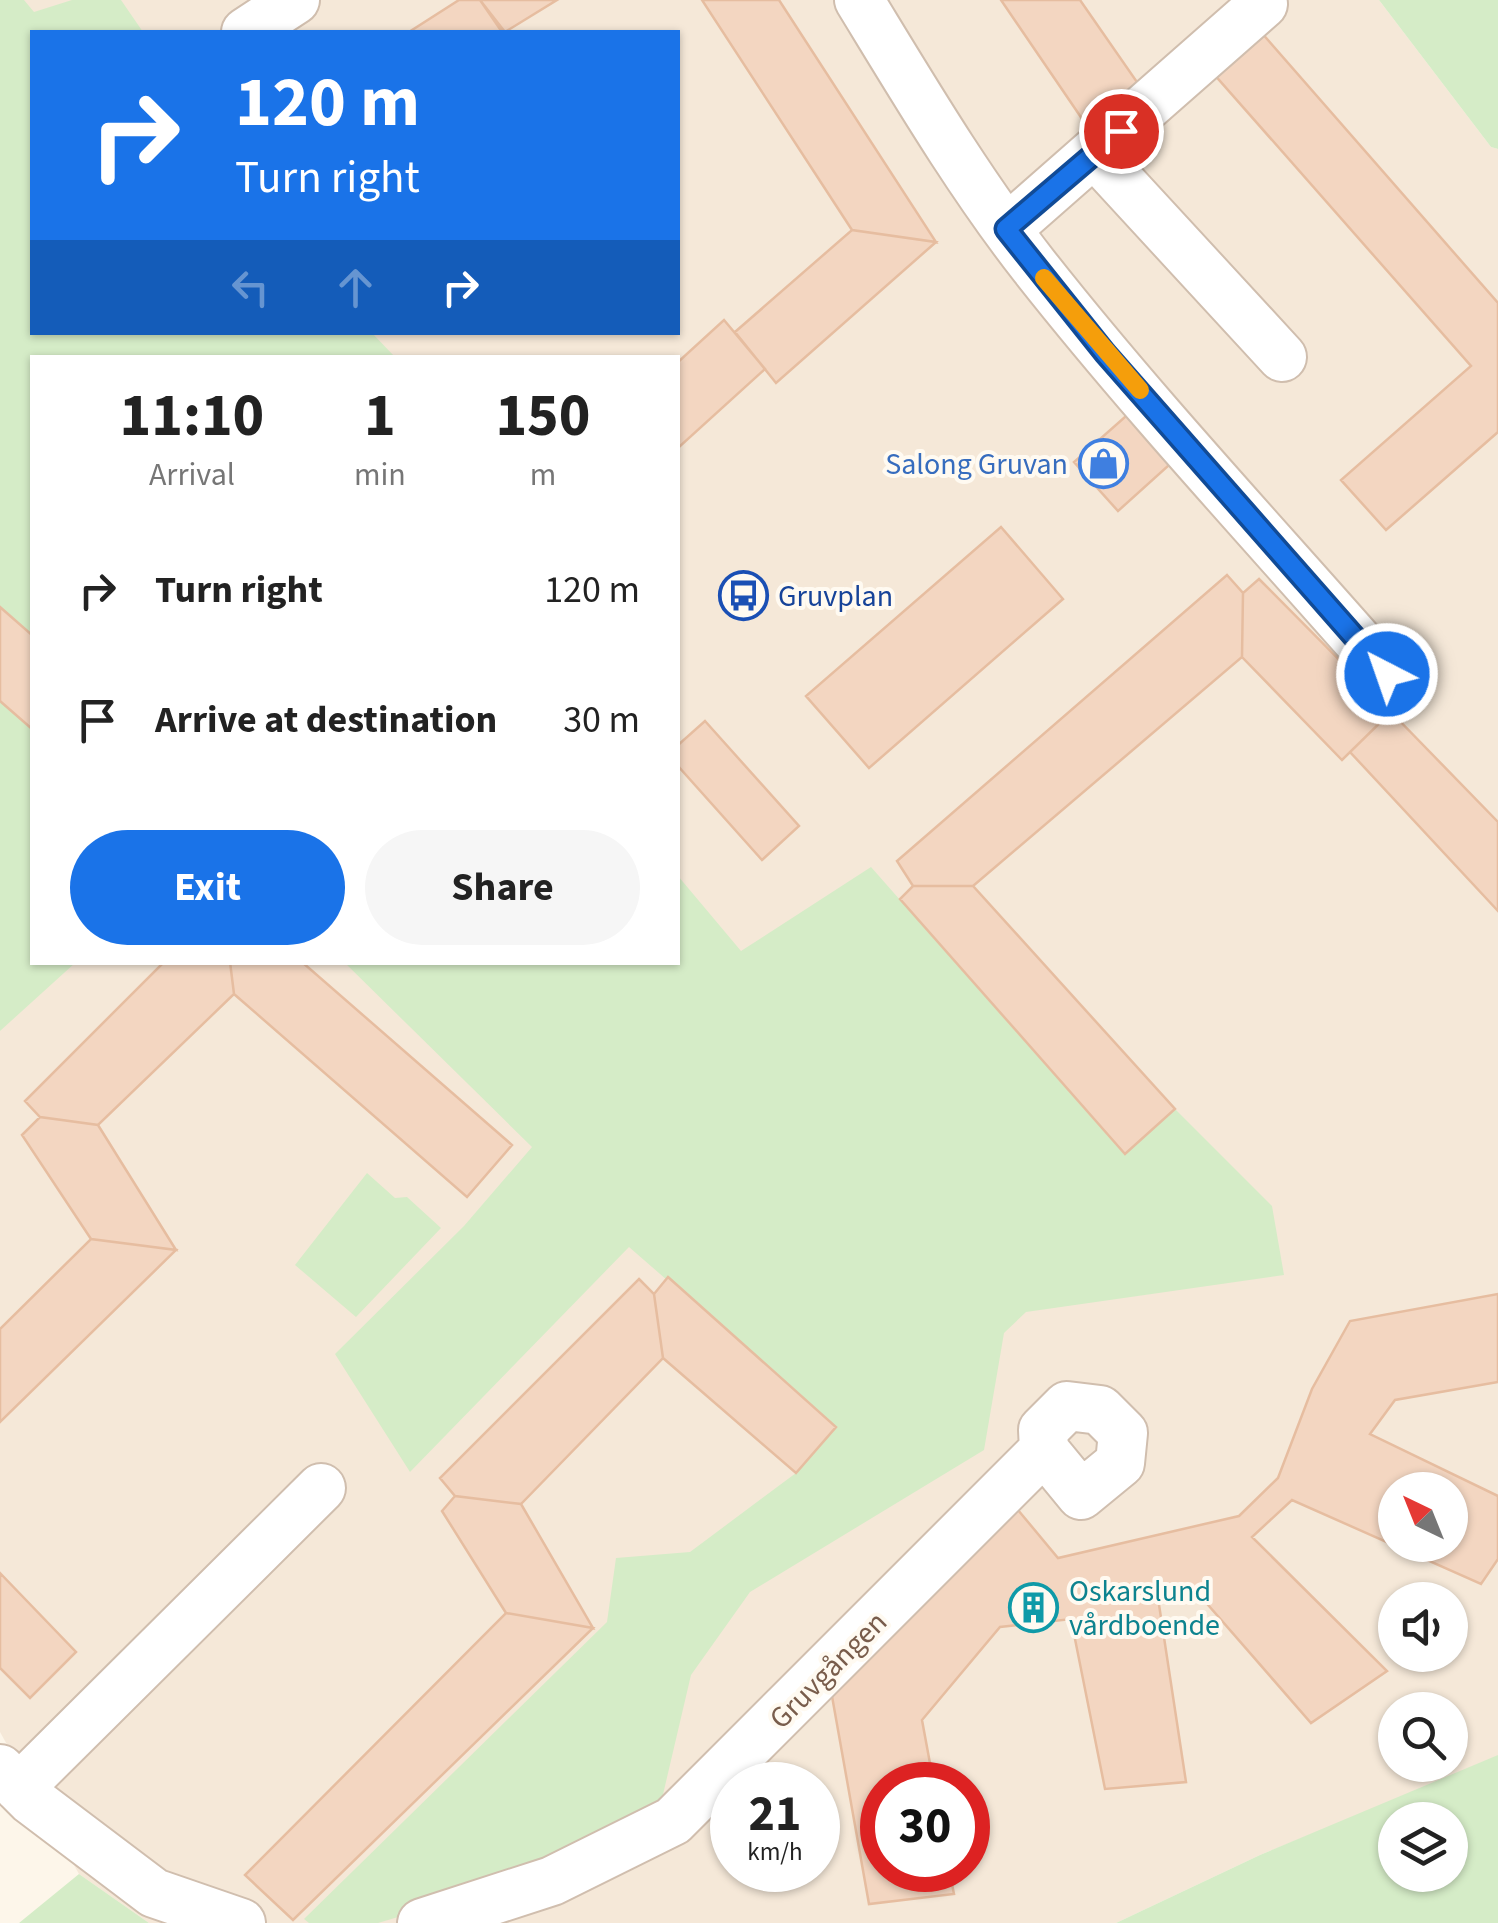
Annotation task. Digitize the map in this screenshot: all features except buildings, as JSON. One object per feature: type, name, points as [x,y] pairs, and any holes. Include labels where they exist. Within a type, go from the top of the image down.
[{"type":"street","points":[[249,30],[296,0]]},
{"type":"street","points":[[858,0],[1006,229],[1105,353],[1387,674]]},
{"type":"street","points":[[1006,229],[1262,4]]},
{"type":"street","points":[[1095,154],[1282,357]]},
{"type":"street","name":"Gruvgången","points":[[422,1923],[552,1882],[673,1821],[1044,1450]]},
{"type":"street","points":[[241,1923],[154,1894],[10,1779],[322,1488]]},
{"type":"shaded area","points":[[0,0],[1379,0],[1491,147],[1498,149],[1498,1755],[1468,1770],[1468,1692],[1378,1692],[1378,1782],[1438,1782],[1389,1802],[1378,1802],[1378,1807],[1260,1855],[1116,1923],[149,1923],[79,1874],[0,1732]]},
{"type":"green space","points":[[0,0],[24,0],[34,12],[72,0],[121,0],[142,30],[30,30],[30,335],[374,335],[393,355],[30,355],[30,633],[0,607]]},
{"type":"green space","points":[[1379,0],[1498,0],[1498,149],[1491,147]]},
{"type":"green space","points":[[0,701],[30,727],[30,965],[73,965],[0,1031]]},
{"type":"green space","points":[[871,867],[1124,1154],[1175,1109],[1272,1206],[1284,1275],[1026,1312],[1004,1333],[984,1450],[750,1592],[691,1675],[661,1803],[465,1897],[378,1923],[309,1923],[304,1919],[607,1622],[616,1558],[690,1552],[796,1473],[836,1427],[629,1247],[410,1472],[335,1354],[464,1226],[532,1147],[347,965],[680,965],[680,878],[741,951]]},
{"type":"green space","points":[[367,1173],[395,1198],[407,1197],[441,1228],[356,1317],[295,1265]]},
{"type":"green space","points":[[1498,1755],[1498,1923],[1116,1923],[1260,1855],[1378,1805],[1378,1892],[1468,1892],[1468,1802],[1386,1802],[1434,1782],[1468,1782],[1468,1768]]},
{"type":"green space","points":[[79,1874],[149,1923],[19,1923]]},
{"type":"slow traffic","points":[[1044,278],[1140,390]]},
{"type":"place","name":"Salong Gruvan","points":[[1103,464]]},
{"type":"place","name":"Gruvplan","points":[[743,596]]},
{"type":"place","name":"Oskarslund vårdboende","points":[[1034,1608]]},
{"type":"route","points":[[1121,131],[1006,229],[1105,353],[1387,674]]}]
